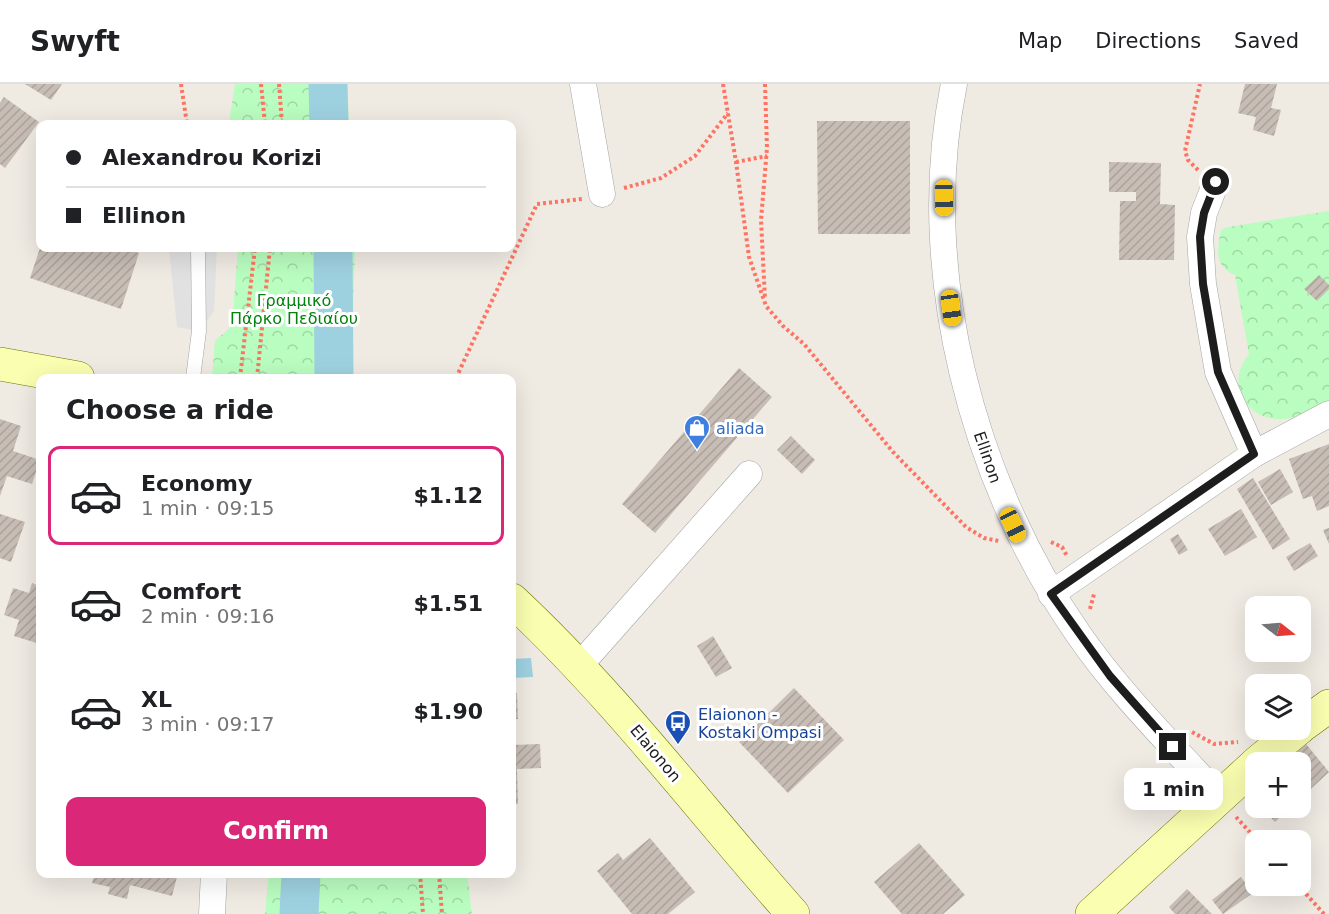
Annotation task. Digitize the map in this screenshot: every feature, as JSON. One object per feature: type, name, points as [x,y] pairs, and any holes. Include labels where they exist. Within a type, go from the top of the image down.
[{"type":"main road","points":[[0,364],[56,374]]},
{"type":"main road","name":"Elaionon","points":[[516,604],[579,666],[793,914]]},
{"type":"main road","points":[[1311,719],[1329,706]]},
{"type":"main road","points":[[1258,752],[1278,740]]},
{"type":"main road","points":[[1092,914],[1218,796],[1245,763]]},
{"type":"street","points":[[583,84],[602,194]]},
{"type":"street","name":"Ellinon","points":[[954,84],[944,181],[948,289],[957,347],[979,436],[1033,539],[1051,594],[1110,676],[1218,796]]},
{"type":"street","points":[[1216,182],[1204,213],[1200,237],[1203,284],[1218,372],[1254,454]]},
{"type":"street","points":[[1051,594],[1254,454],[1329,414]]},
{"type":"street","points":[[579,666],[749,474]]},
{"type":"street","points":[[212,914],[214,878]]},
{"type":"lane","points":[[194,374],[199,331],[198,252]]},
{"type":"path","points":[[181,84],[187,120]]},
{"type":"path","points":[[261,84],[265,120]]},
{"type":"path","points":[[279,84],[282,120]]},
{"type":"path","points":[[723,84],[748,257],[766,306],[783,326],[804,344],[894,452],[966,527],[984,538],[1033,539],[1062,547],[1078,575],[1094,594],[1090,609],[1093,616]]},
{"type":"path","points":[[765,84],[767,156],[761,220],[766,306]]},
{"type":"path","points":[[1200,84],[1185,151],[1188,160],[1216,182]]},
{"type":"path","points":[[516,249],[537,204],[602,194],[661,178],[694,156],[728,112]]},
{"type":"path","points":[[736,162],[767,156]]},
{"type":"path","points":[[240,374],[255,252]]},
{"type":"path","points":[[257,374],[270,252]]},
{"type":"path","points":[[458,374],[515,252]]},
{"type":"path","points":[[1186,726],[1214,744],[1245,754]]},
{"type":"path","points":[[420,878],[423,914]]},
{"type":"path","points":[[439,878],[442,914]]},
{"type":"path","points":[[1308,896],[1324,914]]},
{"type":"green space","points":[[235,84],[347,84],[349,120],[230,120]]},
{"type":"green space","points":[[1329,211],[1329,402],[1290,418],[1271,418],[1250,408],[1239,389],[1242,366],[1249,354],[1235,275],[1224,267],[1219,258],[1221,230]]},
{"type":"green space","name":"Γραμμικό Πάρκο Πεδιαίου","points":[[238,252],[355,252],[351,374],[212,374],[215,341],[232,326]]},
{"type":"green space","points":[[269,878],[468,878],[472,914],[265,914]]},
{"type":"shaded area","points":[[169,252],[217,252],[214,311],[199,331],[177,327]]},
{"type":"water","points":[[531,658],[533,677],[516,678],[516,659]]},
{"type":"building","points":[[25,84],[62,84],[51,100]]},
{"type":"building","points":[[1245,84],[1277,84],[1271,108],[1281,110],[1274,136],[1253,130],[1256,117],[1238,113]]},
{"type":"building","points":[[4,97],[36,120],[36,126],[5,168],[0,164],[0,103]]},
{"type":"building","points":[[817,121],[910,121],[910,234],[818,234]]},
{"type":"building","points":[[1109,162],[1161,163],[1160,204],[1175,205],[1174,260],[1119,260],[1120,201],[1136,201],[1136,192],[1109,192]]},
{"type":"building","points":[[39,252],[139,253],[121,309],[30,278]]},
{"type":"building","points":[[1319,275],[1329,285],[1329,289],[1317,301],[1304,289]]},
{"type":"building","name":"aliada","points":[[739,368],[772,397],[655,533],[622,504]]},
{"type":"building","points":[[0,419],[21,426],[13,451],[36,459],[36,472],[32,484],[7,476],[0,496]]},
{"type":"building","points":[[791,436],[815,460],[802,474],[777,450]]},
{"type":"building","points":[[1329,444],[1329,506],[1317,511],[1312,496],[1303,499],[1289,459]]},
{"type":"building","points":[[1280,469],[1293,492],[1271,505],[1258,482]]},
{"type":"building","points":[[1253,478],[1290,539],[1273,550],[1237,489]]},
{"type":"building","points":[[1241,509],[1257,537],[1225,556],[1208,529]]},
{"type":"building","points":[[0,514],[25,522],[11,562],[0,558]]},
{"type":"building","points":[[1329,528],[1329,544],[1323,530]]},
{"type":"building","points":[[1178,534],[1188,550],[1179,555],[1170,539]]},
{"type":"building","points":[[1310,543],[1318,556],[1294,571],[1286,557]]},
{"type":"building","points":[[32,583],[36,584],[36,643],[14,636],[19,620],[4,615],[13,588],[29,593]]},
{"type":"building","points":[[713,636],[732,668],[716,677],[697,646]]},
{"type":"building","points":[[794,688],[844,740],[788,793],[739,742]]},
{"type":"building","points":[[516,693],[517,693],[518,719],[516,719]]},
{"type":"building","points":[[540,744],[541,768],[517,769],[518,804],[516,804],[516,745]]},
{"type":"building","points":[[1306,744],[1329,772],[1311,789],[1311,752],[1298,752]]},
{"type":"building","points":[[650,838],[695,892],[668,914],[632,914],[597,871],[618,853],[623,860]]},
{"type":"building","points":[[919,843],[965,895],[943,914],[902,914],[874,882]]},
{"type":"building","points":[[1241,877],[1245,882],[1245,896],[1249,896],[1223,914],[1212,900]]},
{"type":"building","points":[[94,878],[177,878],[172,896],[130,885],[127,899],[108,894],[110,887],[92,883]]},
{"type":"building","points":[[1187,889],[1212,914],[1175,914],[1169,907]]},
{"type":"waterway","points":[[328,84],[329,120]]},
{"type":"waterway","points":[[333,252],[334,374]]},
{"type":"waterway","points":[[299,914],[301,878]]},
{"type":"place","name":"aliada","points":[[697,451]]},
{"type":"place","name":"Elaionon - Kostaki Ompasi","points":[[678,746]]},
{"type":"route","points":[[1173,747],[1110,676],[1079,636],[1051,594],[1254,454],[1225,393],[1218,372],[1203,284],[1200,237],[1204,213],[1216,182]]}]
